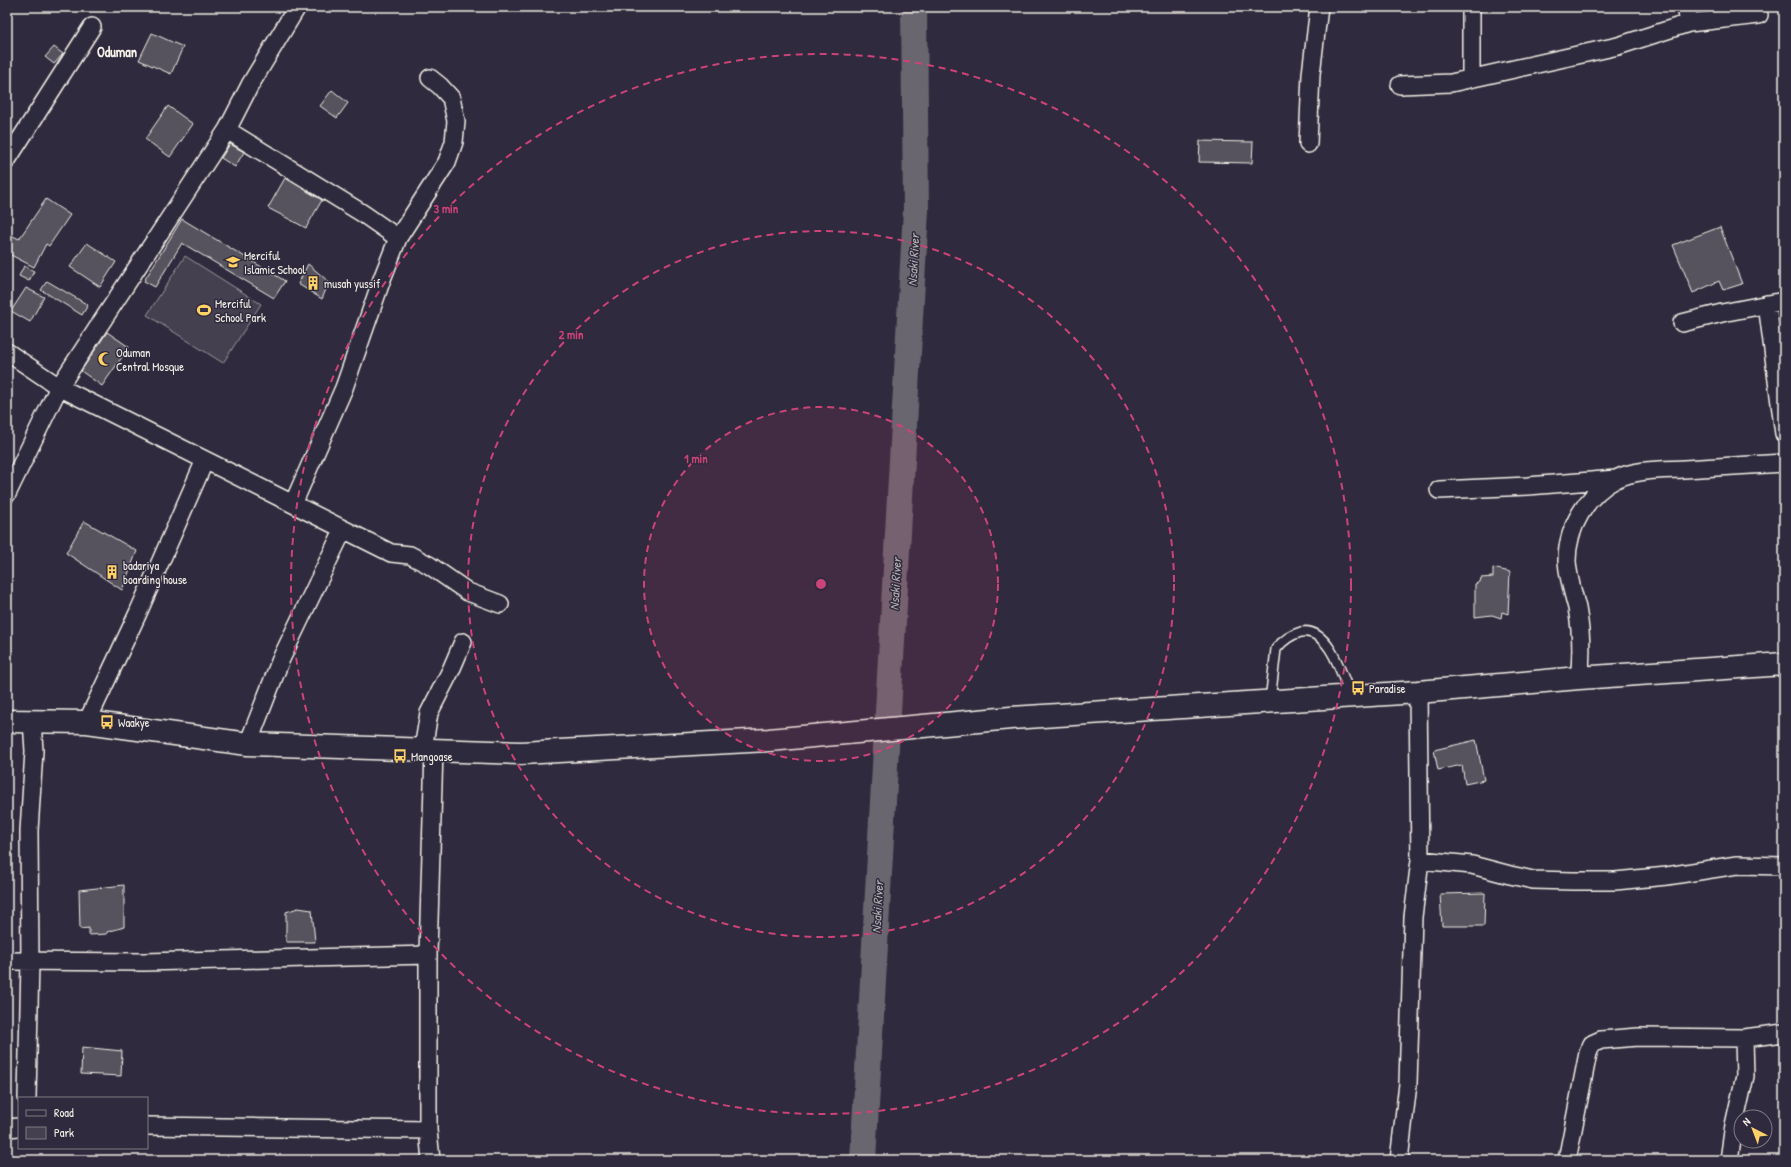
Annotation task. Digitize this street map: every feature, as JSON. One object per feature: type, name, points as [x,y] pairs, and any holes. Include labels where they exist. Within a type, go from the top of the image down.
[{"type":"street","points":[[7,494],[59,387],[227,130],[250,85],[297,7]]},
{"type":"street","points":[[1308,144],[1311,74],[1319,7]]},
{"type":"street","points":[[1470,78],[1471,7]]},
{"type":"street","points":[[1400,85],[1451,83],[1618,46],[1688,15],[1758,15]]},
{"type":"street","points":[[7,160],[92,27]]},
{"type":"street","points":[[293,504],[344,388],[398,238],[447,162],[454,142],[456,121],[451,98],[430,78]]},
{"type":"street","points":[[227,130],[362,213],[398,238]]},
{"type":"street","points":[[1682,323],[1784,301]]},
{"type":"street","points":[[1767,304],[1784,434]]},
{"type":"street","points":[[7,352],[59,387],[391,553],[410,555],[429,565],[468,592],[500,604]]},
{"type":"street","points":[[87,722],[138,613],[205,460]]},
{"type":"street","points":[[1439,490],[1528,486],[1616,478],[1642,472],[1784,463]]},
{"type":"street","points":[[1579,678],[1581,666],[1580,640],[1577,610],[1569,580],[1567,560],[1569,539],[1578,515],[1602,488],[1616,478]]},
{"type":"street","points":[[248,744],[281,659],[344,530]]},
{"type":"street","points":[[431,1160],[428,1130],[429,713],[451,670],[463,642]]},
{"type":"street","points":[[7,721],[32,720],[87,722],[248,744],[521,753],[769,740],[1011,718],[1418,692],[1579,678],[1784,664]]},
{"type":"street","points":[[1399,1160],[1408,1084],[1414,918],[1420,860],[1418,692]]},
{"type":"street","points":[[27,1097],[30,962],[30,831],[34,751],[32,720]]},
{"type":"street","points":[[1420,860],[1472,865],[1534,880],[1572,881],[1615,881],[1667,876],[1737,865],[1784,866]]},
{"type":"street","points":[[7,961],[144,962],[428,955]]},
{"type":"street","points":[[1567,1160],[1588,1053],[1592,1044],[1601,1040],[1638,1037],[1744,1038],[1784,1033]]},
{"type":"street","points":[[1729,1160],[1734,1125],[1745,1076],[1744,1038]]},
{"type":"street","points":[[148,1126],[428,1130]]},
{"type":"street","points":[[7,1128],[18,1127]]},
{"type":"lane","points":[[1270,701],[1276,649],[1282,642],[1293,634],[1308,631],[1320,636],[1334,656],[1350,696]]},
{"type":"green space","name":"Merciful School Park","points":[[185,256],[261,304],[223,363],[147,315]]},
{"type":"building","points":[[152,33],[183,47],[171,74],[139,60]]},
{"type":"building","points":[[54,47],[63,54],[54,64],[45,57]]},
{"type":"building","points":[[332,90],[348,103],[337,118],[320,106]]},
{"type":"building","points":[[168,106],[193,124],[170,157],[145,139]]},
{"type":"building","points":[[1200,141],[1253,142],[1252,163],[1199,162]]},
{"type":"building","points":[[230,144],[244,152],[235,167],[221,158]]},
{"type":"building","points":[[285,178],[322,200],[306,228],[268,208]]},
{"type":"building","points":[[46,199],[70,215],[49,246],[46,244],[34,267],[7,253],[7,233],[19,239]]},
{"type":"building","name":"Merciful Islamic School","points":[[182,219],[285,281],[274,298],[182,243],[155,287],[144,281]]},
{"type":"building","points":[[1720,227],[1742,284],[1723,290],[1719,281],[1693,293],[1673,245]]},
{"type":"building","points":[[87,243],[116,262],[100,287],[70,267]]},
{"type":"building","name":"musah yussif","points":[[308,264],[329,282],[322,299],[298,284]]},
{"type":"building","points":[[24,266],[34,271],[29,281],[19,276]]},
{"type":"building","points":[[47,281],[88,305],[82,315],[41,290]]},
{"type":"building","points":[[26,288],[44,297],[30,322],[11,311]]},
{"type":"building","name":"Oduman Central Mosque","points":[[107,332],[129,347],[102,386],[81,371]]},
{"type":"building","name":"badariya boarding house","points":[[84,521],[137,551],[122,590],[66,553]]},
{"type":"building","points":[[1493,568],[1510,572],[1508,614],[1502,612],[1501,618],[1492,615],[1475,617],[1475,584],[1480,582],[1481,578],[1493,577]]},
{"type":"building","points":[[1476,740],[1484,780],[1465,784],[1462,765],[1438,770],[1434,750]]},
{"type":"building","points":[[124,885],[124,927],[107,932],[107,934],[89,935],[89,928],[80,929],[79,890]]},
{"type":"building","points":[[1485,893],[1484,926],[1442,926],[1440,894]]},
{"type":"building","points":[[298,908],[312,910],[315,942],[286,942],[286,912]]},
{"type":"building","points":[[82,1047],[122,1051],[121,1076],[81,1074]]},
{"type":"waterway","name":"Nsaki River","points":[[863,1160],[916,210],[914,7]]},
{"type":"place","name":"Merciful Islamic School","points":[[233,262]]},
{"type":"place","name":"musah yussif","points":[[313,283]]},
{"type":"place","name":"Merciful School Park","points":[[204,310]]},
{"type":"place","name":"Oduman Central Mosque","points":[[105,359]]},
{"type":"place","name":"badariya boarding house","points":[[112,572]]},
{"type":"place","name":"Paradise","points":[[1358,688]]},
{"type":"place","name":"Waakye","points":[[107,722]]},
{"type":"place","name":"Mangoase","points":[[400,756]]},
{"type":"district","name":"Oduman","points":[[117,51]]}]
